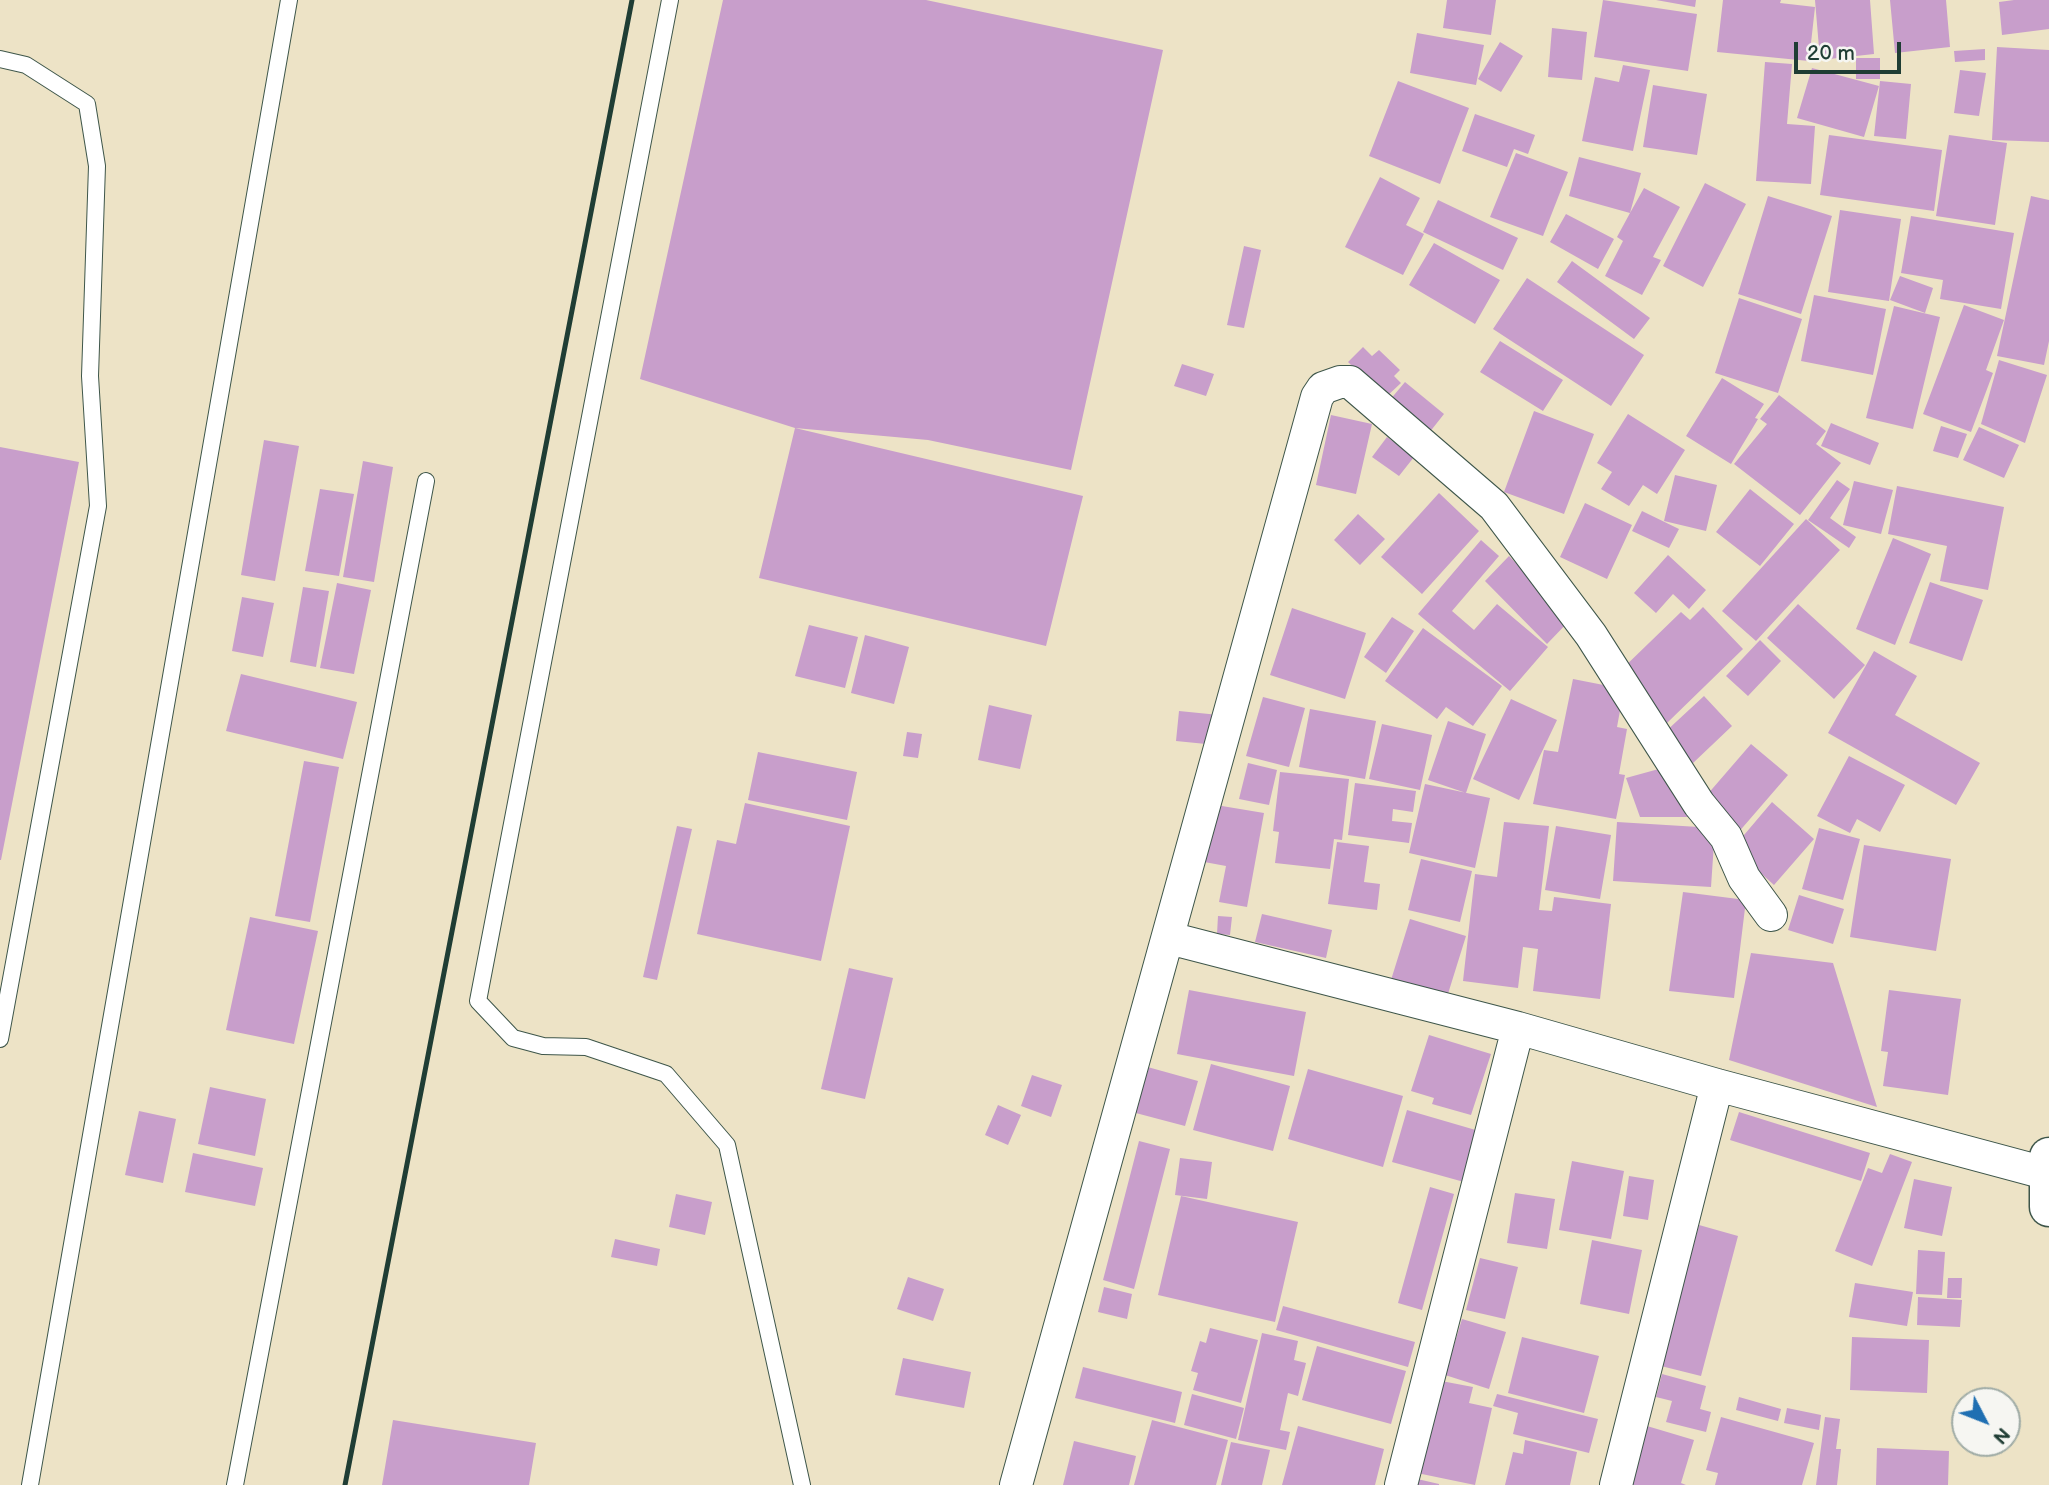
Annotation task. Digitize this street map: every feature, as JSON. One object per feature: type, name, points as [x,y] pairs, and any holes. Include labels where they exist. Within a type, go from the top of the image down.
[{"type":"main road","points":[[2049,1157],[2049,1207]]},
{"type":"street","points":[[1016,1485],[1317,397],[1323,388],[1340,382],[1350,382],[1494,506],[1591,635],[1699,804],[1726,838],[1744,878],[1771,915]]},
{"type":"street","points":[[1168,938],[1518,1028],[1717,1085],[2049,1174]]},
{"type":"street","points":[[1401,1485],[1518,1028]]},
{"type":"street","points":[[1616,1485],[1717,1085]]},
{"type":"lane","points":[[30,1485],[289,0]]},
{"type":"lane","points":[[670,0],[478,1001],[513,1038],[543,1046],[586,1047],[666,1074],[727,1145],[803,1485]]},
{"type":"lane","points":[[0,59],[26,65],[87,104],[97,166],[90,376],[98,506],[0,1039]]},
{"type":"lane","points":[[234,1485],[426,481]]},
{"type":"building","points":[[723,0],[926,0],[1163,50],[1071,470],[928,440],[795,428],[640,379]]},
{"type":"building","points":[[1447,0],[1496,0],[1491,35],[1443,28]]},
{"type":"building","points":[[1603,0],[1697,14],[1688,71],[1594,57]]},
{"type":"building","points":[[1656,0],[1696,0],[1695,7]]},
{"type":"building","points":[[1723,0],[1781,0],[1780,3],[1815,7],[1809,61],[1717,52]]},
{"type":"building","points":[[1815,0],[1870,0],[1874,54],[1820,60]]},
{"type":"building","points":[[1890,0],[1946,0],[1950,47],[1895,53]]},
{"type":"building","points":[[2049,0],[2049,29],[2002,35],[1999,2]]},
{"type":"building","points":[[1552,28],[1587,32],[1582,80],[1548,77]]},
{"type":"building","points":[[1417,33],[1484,45],[1476,85],[1410,73]]},
{"type":"building","points":[[1500,42],[1523,56],[1501,92],[1478,79]]},
{"type":"building","points":[[1997,47],[2049,50],[2049,142],[1992,140]]},
{"type":"building","points":[[1985,49],[1985,60],[1955,62],[1954,51]]},
{"type":"building","points":[[1856,58],[1880,58],[1880,79],[1856,79]]},
{"type":"building","points":[[1765,62],[1792,64],[1787,124],[1815,126],[1811,184],[1756,181]]},
{"type":"building","points":[[1623,65],[1650,70],[1633,151],[1582,141],[1595,77],[1619,82]]},
{"type":"building","points":[[1812,68],[1879,86],[1864,137],[1797,118]]},
{"type":"building","points":[[1960,70],[1986,73],[1979,116],[1954,113]]},
{"type":"building","points":[[1398,81],[1469,108],[1440,184],[1369,156]]},
{"type":"building","points":[[1880,81],[1911,84],[1906,139],[1874,136]]},
{"type":"building","points":[[1653,85],[1707,94],[1697,155],[1643,147]]},
{"type":"building","points":[[1475,114],[1535,135],[1528,154],[1514,149],[1507,167],[1462,151]]},
{"type":"building","points":[[1829,135],[1942,150],[1934,211],[1820,195]]},
{"type":"building","points":[[1949,135],[2007,143],[1995,225],[1936,216]]},
{"type":"building","points":[[1516,153],[1568,172],[1543,236],[1490,217]]},
{"type":"building","points":[[1579,157],[1641,173],[1630,213],[1569,196]]},
{"type":"building","points":[[1380,177],[1420,198],[1406,225],[1424,234],[1403,275],[1345,247]]},
{"type":"building","points":[[1705,183],[1746,204],[1703,287],[1663,266]]},
{"type":"building","points":[[1644,188],[1680,207],[1653,257],[1661,260],[1642,295],[1605,276],[1623,241],[1617,237]]},
{"type":"building","points":[[1768,196],[1832,216],[1801,314],[1738,294]]},
{"type":"building","points":[[2031,196],[2049,200],[2049,341],[2044,365],[1997,356]]},
{"type":"building","points":[[1438,200],[1518,238],[1503,270],[1423,232]]},
{"type":"building","points":[[1840,210],[1901,219],[1889,301],[1828,292]]},
{"type":"building","points":[[1566,214],[1614,239],[1598,269],[1550,242]]},
{"type":"building","points":[[1911,216],[2014,233],[2001,309],[1940,299],[1943,280],[1901,273]]},
{"type":"building","points":[[1434,243],[1500,280],[1475,324],[1409,285]]},
{"type":"building","points":[[1244,246],[1261,250],[1244,328],[1227,325]]},
{"type":"building","points":[[1572,261],[1650,318],[1634,339],[1557,282]]},
{"type":"building","points":[[1900,276],[1933,288],[1925,313],[1890,300]]},
{"type":"building","points":[[1527,278],[1644,355],[1611,406],[1493,329]]},
{"type":"building","points":[[1814,295],[1886,309],[1873,375],[1801,361]]},
{"type":"building","points":[[1739,298],[1802,319],[1778,393],[1715,373]]},
{"type":"building","points":[[1964,305],[2004,320],[1986,370],[1993,373],[1971,432],[1923,414]]},
{"type":"building","points":[[1894,306],[1940,317],[1913,429],[1866,418]]},
{"type":"building","points":[[1500,341],[1563,380],[1543,411],[1480,372]]},
{"type":"building","points":[[1363,347],[1372,356],[1379,350],[1400,370],[1394,376],[1401,383],[1385,398],[1348,362]]},
{"type":"building","points":[[1999,360],[2047,375],[2025,443],[1981,424]]},
{"type":"building","points":[[1182,364],[1214,374],[1206,396],[1174,386]]},
{"type":"building","points":[[1722,378],[1764,404],[1731,464],[1686,436]]},
{"type":"building","points":[[1405,382],[1444,414],[1429,433],[1389,401]]},
{"type":"building","points":[[1779,395],[1826,431],[1816,444],[1841,463],[1800,515],[1734,464],[1767,424],[1760,419]]},
{"type":"building","points":[[1534,411],[1594,434],[1564,514],[1504,492]]},
{"type":"building","points":[[1628,414],[1685,450],[1657,494],[1643,485],[1629,506],[1601,489],[1612,472],[1597,463]]},
{"type":"building","points":[[1331,415],[1372,424],[1356,494],[1316,485]]},
{"type":"building","points":[[1831,423],[1879,443],[1870,465],[1821,446]]},
{"type":"building","points":[[1941,426],[1967,434],[1958,458],[1933,451]]},
{"type":"building","points":[[1979,427],[2019,445],[2004,478],[1963,460]]},
{"type":"building","points":[[795,428],[1083,496],[1046,646],[759,578]]},
{"type":"building","points":[[1387,437],[1414,457],[1399,476],[1372,457]]},
{"type":"building","points":[[264,440],[299,446],[275,581],[241,575]]},
{"type":"building","points":[[0,447],[79,462],[1,860],[0,860]]},
{"type":"building","points":[[363,461],[393,467],[374,582],[343,577]]},
{"type":"building","points":[[1675,475],[1717,485],[1706,531],[1664,521]]},
{"type":"building","points":[[1837,480],[1850,489],[1830,518],[1856,537],[1849,548],[1808,520]]},
{"type":"building","points":[[1854,481],[1893,490],[1881,534],[1843,525]]},
{"type":"building","points":[[1897,486],[2004,507],[1988,590],[1940,581],[1947,546],[1888,534]]},
{"type":"building","points":[[320,489],[354,494],[339,576],[305,571]]},
{"type":"building","points":[[1750,489],[1794,524],[1760,566],[1716,532]]},
{"type":"building","points":[[1439,493],[1479,531],[1422,594],[1381,557]]},
{"type":"building","points":[[1585,503],[1632,525],[1607,579],[1560,557]]},
{"type":"building","points":[[1642,511],[1679,529],[1669,548],[1632,531]]},
{"type":"building","points":[[1358,514],[1385,539],[1360,565],[1334,540]]},
{"type":"building","points":[[1806,519],[1840,550],[1756,641],[1722,611]]},
{"type":"building","points":[[1893,538],[1931,554],[1895,645],[1856,629]]},
{"type":"building","points":[[1481,540],[1499,556],[1452,611],[1474,630],[1497,604],[1548,647],[1510,691],[1418,614]]},
{"type":"building","points":[[1668,555],[1706,590],[1689,609],[1673,594],[1656,613],[1634,593]]},
{"type":"building","points":[[1509,556],[1571,619],[1547,644],[1485,581]]},
{"type":"building","points":[[1930,582],[1983,600],[1962,661],[1909,643]]},
{"type":"building","points":[[337,583],[371,590],[354,674],[320,668]]},
{"type":"building","points":[[303,587],[329,591],[316,667],[290,662]]},
{"type":"building","points":[[242,597],[274,603],[263,657],[232,651]]},
{"type":"building","points":[[1798,604],[1865,665],[1834,699],[1767,638]]},
{"type":"building","points":[[1703,607],[1743,649],[1667,723],[1618,673],[1681,612],[1690,620]]},
{"type":"building","points":[[1292,608],[1366,633],[1345,699],[1270,675]]},
{"type":"building","points":[[1392,617],[1414,631],[1386,673],[1364,657]]},
{"type":"building","points":[[809,625],[858,637],[845,688],[795,676]]},
{"type":"building","points":[[1423,628],[1502,686],[1473,726],[1446,707],[1437,719],[1385,681]]},
{"type":"building","points":[[865,635],[909,647],[894,704],[851,693]]},
{"type":"building","points":[[1760,640],[1781,661],[1748,696],[1726,676]]},
{"type":"building","points":[[1874,651],[1917,676],[1895,715],[1980,763],[1956,805],[1828,733]]},
{"type":"building","points":[[241,674],[357,702],[343,759],[226,731]]},
{"type":"building","points":[[1573,679],[1624,689],[1617,727],[1627,729],[1619,774],[1625,775],[1616,819],[1533,804],[1544,750],[1558,752]]},
{"type":"building","points":[[1704,696],[1732,726],[1692,764],[1663,734]]},
{"type":"building","points":[[1263,697],[1305,708],[1289,767],[1246,756]]},
{"type":"building","points":[[1511,699],[1557,720],[1519,800],[1473,779]]},
{"type":"building","points":[[989,705],[1032,715],[1020,769],[978,760]]},
{"type":"building","points":[[1310,709],[1376,721],[1365,779],[1299,767]]},
{"type":"building","points":[[1179,711],[1219,715],[1216,745],[1176,741]]},
{"type":"building","points":[[1448,721],[1486,734],[1466,793],[1428,780]]},
{"type":"building","points":[[1382,724],[1432,735],[1420,790],[1369,779]]},
{"type":"building","points":[[907,732],[922,734],[918,758],[903,756]]},
{"type":"building","points":[[1751,744],[1788,775],[1737,834],[1700,803]]},
{"type":"building","points":[[758,752],[857,772],[847,820],[748,800]]},
{"type":"building","points":[[1849,756],[1905,785],[1880,832],[1857,819],[1850,833],[1817,816]]},
{"type":"building","points":[[304,761],[339,767],[310,922],[275,916]]},
{"type":"building","points":[[1248,763],[1277,770],[1269,805],[1239,799]]},
{"type":"building","points":[[1666,767],[1691,817],[1640,817],[1626,778]]},
{"type":"building","points":[[1280,772],[1349,779],[1342,840],[1334,839],[1330,869],[1275,863],[1279,832],[1273,831]]},
{"type":"building","points":[[1355,783],[1416,791],[1413,812],[1393,809],[1392,821],[1412,823],[1409,843],[1348,835]]},
{"type":"building","points":[[1425,784],[1490,798],[1475,868],[1409,853]]},
{"type":"building","points":[[1772,802],[1814,839],[1774,885],[1733,848]]},
{"type":"building","points":[[745,803],[850,826],[821,961],[697,934],[717,840],[736,844]]},
{"type":"building","points":[[1210,804],[1264,813],[1247,907],[1219,902],[1226,866],[1199,861]]},
{"type":"building","points":[[1504,822],[1549,826],[1539,910],[1552,911],[1554,897],[1611,904],[1600,999],[1533,991],[1538,949],[1523,947],[1518,988],[1463,981],[1475,874],[1497,877]]},
{"type":"building","points":[[1617,822],[1715,828],[1711,887],[1613,881]]},
{"type":"building","points":[[677,826],[692,829],[657,980],[643,977]]},
{"type":"building","points":[[1556,826],[1611,835],[1600,899],[1545,890]]},
{"type":"building","points":[[1819,828],[1860,839],[1843,900],[1802,889]]},
{"type":"building","points":[[1337,842],[1369,846],[1364,882],[1380,884],[1377,910],[1328,904]]},
{"type":"building","points":[[1864,845],[1951,859],[1936,951],[1850,937]]},
{"type":"building","points":[[1421,859],[1472,871],[1460,922],[1408,910]]},
{"type":"building","points":[[1683,892],[1746,900],[1734,998],[1669,991]]},
{"type":"building","points":[[1799,895],[1844,909],[1833,944],[1788,930]]},
{"type":"building","points":[[1262,914],[1332,930],[1326,958],[1255,942]]},
{"type":"building","points":[[1218,916],[1232,917],[1230,935],[1217,934]]},
{"type":"building","points":[[250,917],[318,931],[294,1044],[226,1030]]},
{"type":"building","points":[[1410,919],[1466,936],[1447,997],[1391,980]]},
{"type":"building","points":[[1751,953],[1833,963],[1877,1107],[1729,1060]]},
{"type":"building","points":[[849,968],[893,978],[865,1099],[821,1089]]},
{"type":"building","points":[[1189,990],[1306,1012],[1294,1076],[1177,1054]]},
{"type":"building","points":[[1889,990],[1961,999],[1948,1095],[1883,1086],[1888,1052],[1881,1051]]},
{"type":"building","points":[[1429,1035],[1491,1054],[1471,1115],[1432,1104],[1434,1098],[1411,1091]]},
{"type":"building","points":[[1211,1064],[1290,1086],[1273,1151],[1193,1130]]},
{"type":"building","points":[[1144,1066],[1198,1081],[1185,1126],[1132,1112]]},
{"type":"building","points":[[1308,1069],[1403,1096],[1383,1167],[1288,1139]]},
{"type":"building","points":[[1032,1075],[1062,1085],[1051,1117],[1021,1106]]},
{"type":"building","points":[[210,1087],[266,1099],[255,1156],[198,1144]]},
{"type":"building","points":[[998,1105],[1021,1115],[1008,1145],[985,1135]]},
{"type":"building","points":[[1407,1110],[1479,1131],[1464,1182],[1392,1162]]},
{"type":"building","points":[[139,1111],[176,1119],[163,1183],[125,1175]]},
{"type":"building","points":[[1739,1112],[1870,1153],[1861,1181],[1730,1140]]},
{"type":"building","points":[[1139,1141],[1170,1149],[1134,1289],[1103,1280]]},
{"type":"building","points":[[193,1153],[263,1168],[255,1206],[185,1192]]},
{"type":"building","points":[[1890,1154],[1912,1162],[1872,1266],[1835,1251],[1868,1168],[1882,1173]]},
{"type":"building","points":[[1180,1158],[1212,1162],[1207,1199],[1175,1195]]},
{"type":"building","points":[[1572,1161],[1624,1171],[1611,1239],[1559,1230]]},
{"type":"building","points":[[1629,1176],[1654,1180],[1648,1220],[1623,1216]]},
{"type":"building","points":[[1914,1179],[1952,1187],[1942,1236],[1904,1228]]},
{"type":"building","points":[[1430,1187],[1454,1194],[1422,1310],[1398,1303]]},
{"type":"building","points":[[1515,1193],[1555,1199],[1547,1249],[1507,1243]]},
{"type":"building","points":[[676,1194],[712,1202],[705,1235],[669,1227]]},
{"type":"building","points":[[1181,1196],[1298,1222],[1275,1322],[1158,1295]]},
{"type":"building","points":[[1699,1225],[1738,1236],[1701,1376],[1661,1366]]},
{"type":"building","points":[[615,1239],[660,1249],[657,1266],[611,1257]]},
{"type":"building","points":[[1592,1240],[1642,1250],[1629,1314],[1580,1304]]},
{"type":"building","points":[[1918,1250],[1945,1252],[1942,1295],[1916,1294]]},
{"type":"building","points":[[1480,1258],[1518,1267],[1505,1319],[1466,1310]]},
{"type":"building","points":[[908,1277],[944,1289],[933,1321],[897,1309]]},
{"type":"building","points":[[1948,1278],[1962,1278],[1961,1298],[1947,1298]]},
{"type":"building","points":[[1855,1283],[1913,1292],[1907,1326],[1849,1317]]},
{"type":"building","points":[[1104,1287],[1132,1294],[1127,1319],[1098,1312]]},
{"type":"building","points":[[1918,1297],[1962,1300],[1960,1327],[1917,1325]]},
{"type":"building","points":[[1283,1306],[1415,1342],[1408,1367],[1276,1330]]},
{"type":"building","points":[[1462,1319],[1506,1332],[1489,1389],[1445,1375]]},
{"type":"building","points":[[1210,1328],[1258,1340],[1241,1403],[1193,1390],[1198,1373],[1191,1371],[1200,1341],[1206,1343]]},
{"type":"building","points":[[1262,1333],[1298,1341],[1294,1360],[1306,1363],[1298,1396],[1288,1393],[1280,1430],[1290,1432],[1286,1450],[1238,1440]]},
{"type":"building","points":[[1522,1337],[1599,1356],[1584,1413],[1508,1393]]},
{"type":"building","points":[[1852,1337],[1929,1340],[1927,1393],[1850,1390]]},
{"type":"building","points":[[1317,1346],[1406,1371],[1391,1424],[1302,1400]]},
{"type":"building","points":[[903,1358],[971,1372],[964,1408],[895,1395]]},
{"type":"building","points":[[1083,1367],[1182,1392],[1175,1423],[1075,1398]]},
{"type":"building","points":[[1662,1374],[1706,1386],[1700,1409],[1711,1412],[1706,1432],[1666,1422],[1672,1401],[1656,1397]]},
{"type":"building","points":[[1436,1380],[1473,1387],[1469,1403],[1492,1408],[1475,1485],[1417,1473]]},
{"type":"building","points":[[1192,1394],[1244,1408],[1236,1439],[1184,1425]]},
{"type":"building","points":[[1497,1394],[1598,1419],[1589,1453],[1513,1434],[1518,1413],[1493,1406]]},
{"type":"building","points":[[1739,1397],[1781,1409],[1778,1421],[1736,1410]]},
{"type":"building","points":[[1787,1408],[1821,1415],[1819,1430],[1784,1423]]},
{"type":"building","points":[[1721,1417],[1814,1443],[1802,1485],[1715,1485],[1718,1473],[1706,1470]]},
{"type":"building","points":[[1825,1417],[1840,1419],[1836,1449],[1841,1449],[1837,1485],[1816,1485]]},
{"type":"building","points":[[393,1420],[536,1443],[529,1485],[382,1485]]},
{"type":"building","points":[[1152,1420],[1228,1440],[1216,1485],[1134,1485]]},
{"type":"building","points":[[1298,1426],[1384,1449],[1375,1485],[1282,1485]]},
{"type":"building","points":[[1647,1426],[1694,1440],[1681,1483],[1686,1485],[1630,1485]]},
{"type":"building","points":[[1525,1440],[1577,1452],[1570,1485],[1505,1485],[1513,1452],[1523,1454]]},
{"type":"building","points":[[1074,1441],[1136,1456],[1129,1485],[1063,1485]]},
{"type":"building","points":[[1231,1442],[1270,1450],[1262,1485],[1221,1485]]},
{"type":"building","points":[[1877,1448],[1949,1451],[1948,1485],[1876,1485]]},
{"type":"building","points":[[1413,1478],[1439,1484],[1439,1485],[1411,1485]]},
{"type":"railway","points":[[345,1485],[632,0]]}]
